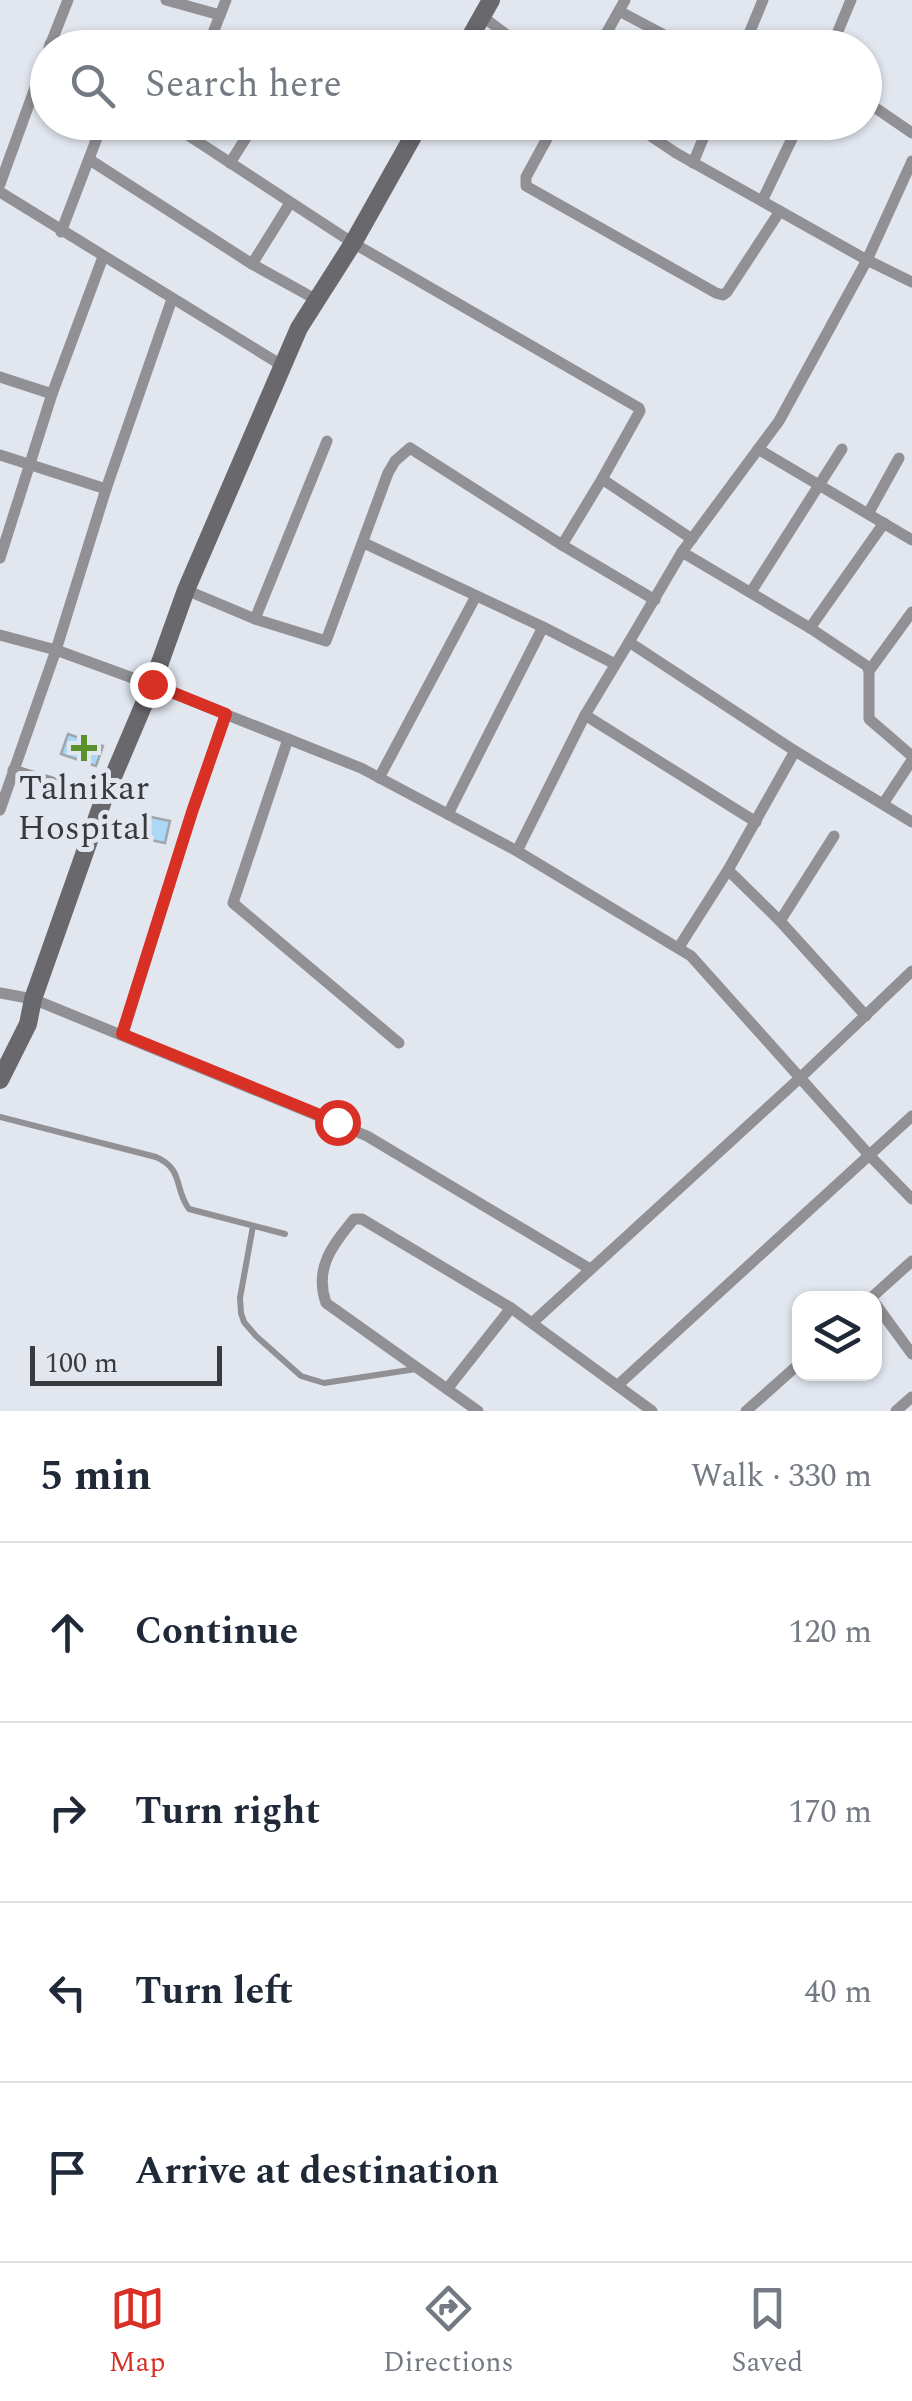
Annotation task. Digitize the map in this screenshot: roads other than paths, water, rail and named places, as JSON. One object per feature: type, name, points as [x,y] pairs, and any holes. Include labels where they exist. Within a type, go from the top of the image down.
[{"type":"street","points":[[56,30],[68,0]]},
{"type":"street","points":[[166,0],[220,16]]},
{"type":"street","points":[[215,30],[226,0]]},
{"type":"street","points":[[750,30],[763,0]]},
{"type":"street","points":[[838,30],[851,0]]},
{"type":"street","points":[[608,30],[622,6],[660,30]]},
{"type":"street","points":[[474,30],[486,8],[507,30]]},
{"type":"street","points":[[0,184],[30,101]]},
{"type":"street","points":[[882,112],[912,133]]},
{"type":"street","points":[[61,232],[97,140]]},
{"type":"street","points":[[196,140],[353,244],[639,408],[562,544]]},
{"type":"street","points":[[230,162],[244,140]]},
{"type":"street","points":[[0,1080],[28,1024],[33,999],[104,798],[186,590],[299,328],[353,244],[412,140]]},
{"type":"street","points":[[546,140],[525,180],[528,188],[716,293],[728,292],[780,212]]},
{"type":"street","points":[[658,140],[780,212],[912,282]]},
{"type":"street","points":[[693,162],[702,140]]},
{"type":"street","points":[[762,201],[791,140]]},
{"type":"street","points":[[90,160],[252,264],[317,300]]},
{"type":"street","points":[[517,851],[585,715],[682,552],[779,421],[867,260],[912,161]]},
{"type":"street","points":[[0,192],[283,366]]},
{"type":"street","points":[[252,264],[290,202]]},
{"type":"street","points":[[0,558],[52,394],[103,257]]},
{"type":"street","points":[[0,810],[172,299]]},
{"type":"street","points":[[0,377],[52,394]]},
{"type":"street","points":[[255,618],[327,441]]},
{"type":"street","points":[[186,590],[326,641],[388,473],[410,448],[654,600]]},
{"type":"street","points":[[758,449],[912,540]]},
{"type":"street","points":[[752,592],[842,449]]},
{"type":"street","points":[[0,456],[106,489]]},
{"type":"street","points":[[868,514],[898,458]]},
{"type":"street","points":[[602,479],[692,539]]},
{"type":"street","points":[[810,628],[884,524]]},
{"type":"street","points":[[364,542],[615,664]]},
{"type":"street","points":[[682,552],[810,628],[870,671]]},
{"type":"street","points":[[380,778],[476,596]]},
{"type":"street","points":[[884,804],[912,758],[869,718],[870,671],[912,612]]},
{"type":"street","points":[[448,814],[544,627]]},
{"type":"street","points":[[0,635],[152,684],[361,768],[517,851],[679,948],[700,964],[912,1200]]},
{"type":"street","points":[[629,642],[795,752],[912,822]]},
{"type":"street","points":[[122,1034],[226,714]]},
{"type":"street","points":[[585,715],[756,822]]},
{"type":"street","points":[[288,739],[232,901],[399,1044]]},
{"type":"street","points":[[679,948],[795,752]]},
{"type":"street","points":[[13,770],[104,798]]},
{"type":"street","points":[[780,921],[834,836]]},
{"type":"street","points":[[728,870],[866,1016]]},
{"type":"street","points":[[532,1322],[912,971]]},
{"type":"street","points":[[0,993],[33,999],[367,1136],[590,1269]]},
{"type":"street","points":[[618,1386],[912,1116]]},
{"type":"street","points":[[478,1411],[324,1298],[324,1264],[354,1219],[362,1219],[511,1308],[652,1411]]},
{"type":"street","points":[[881,1291],[912,1262]]},
{"type":"street","points":[[447,1389],[511,1308]]},
{"type":"street","points":[[882,1313],[912,1354]]},
{"type":"street","points":[[746,1411],[792,1369]]},
{"type":"street","points":[[896,1411],[912,1397]]},
{"type":"lane","points":[[0,1117],[165,1161],[177,1175],[181,1198],[189,1209],[286,1234]]},
{"type":"lane","points":[[253,1226],[240,1298],[241,1313],[256,1336],[300,1376],[324,1383],[418,1368]]},
{"type":"place","name":"Talnikar Hospital","points":[[84,748]]}]
